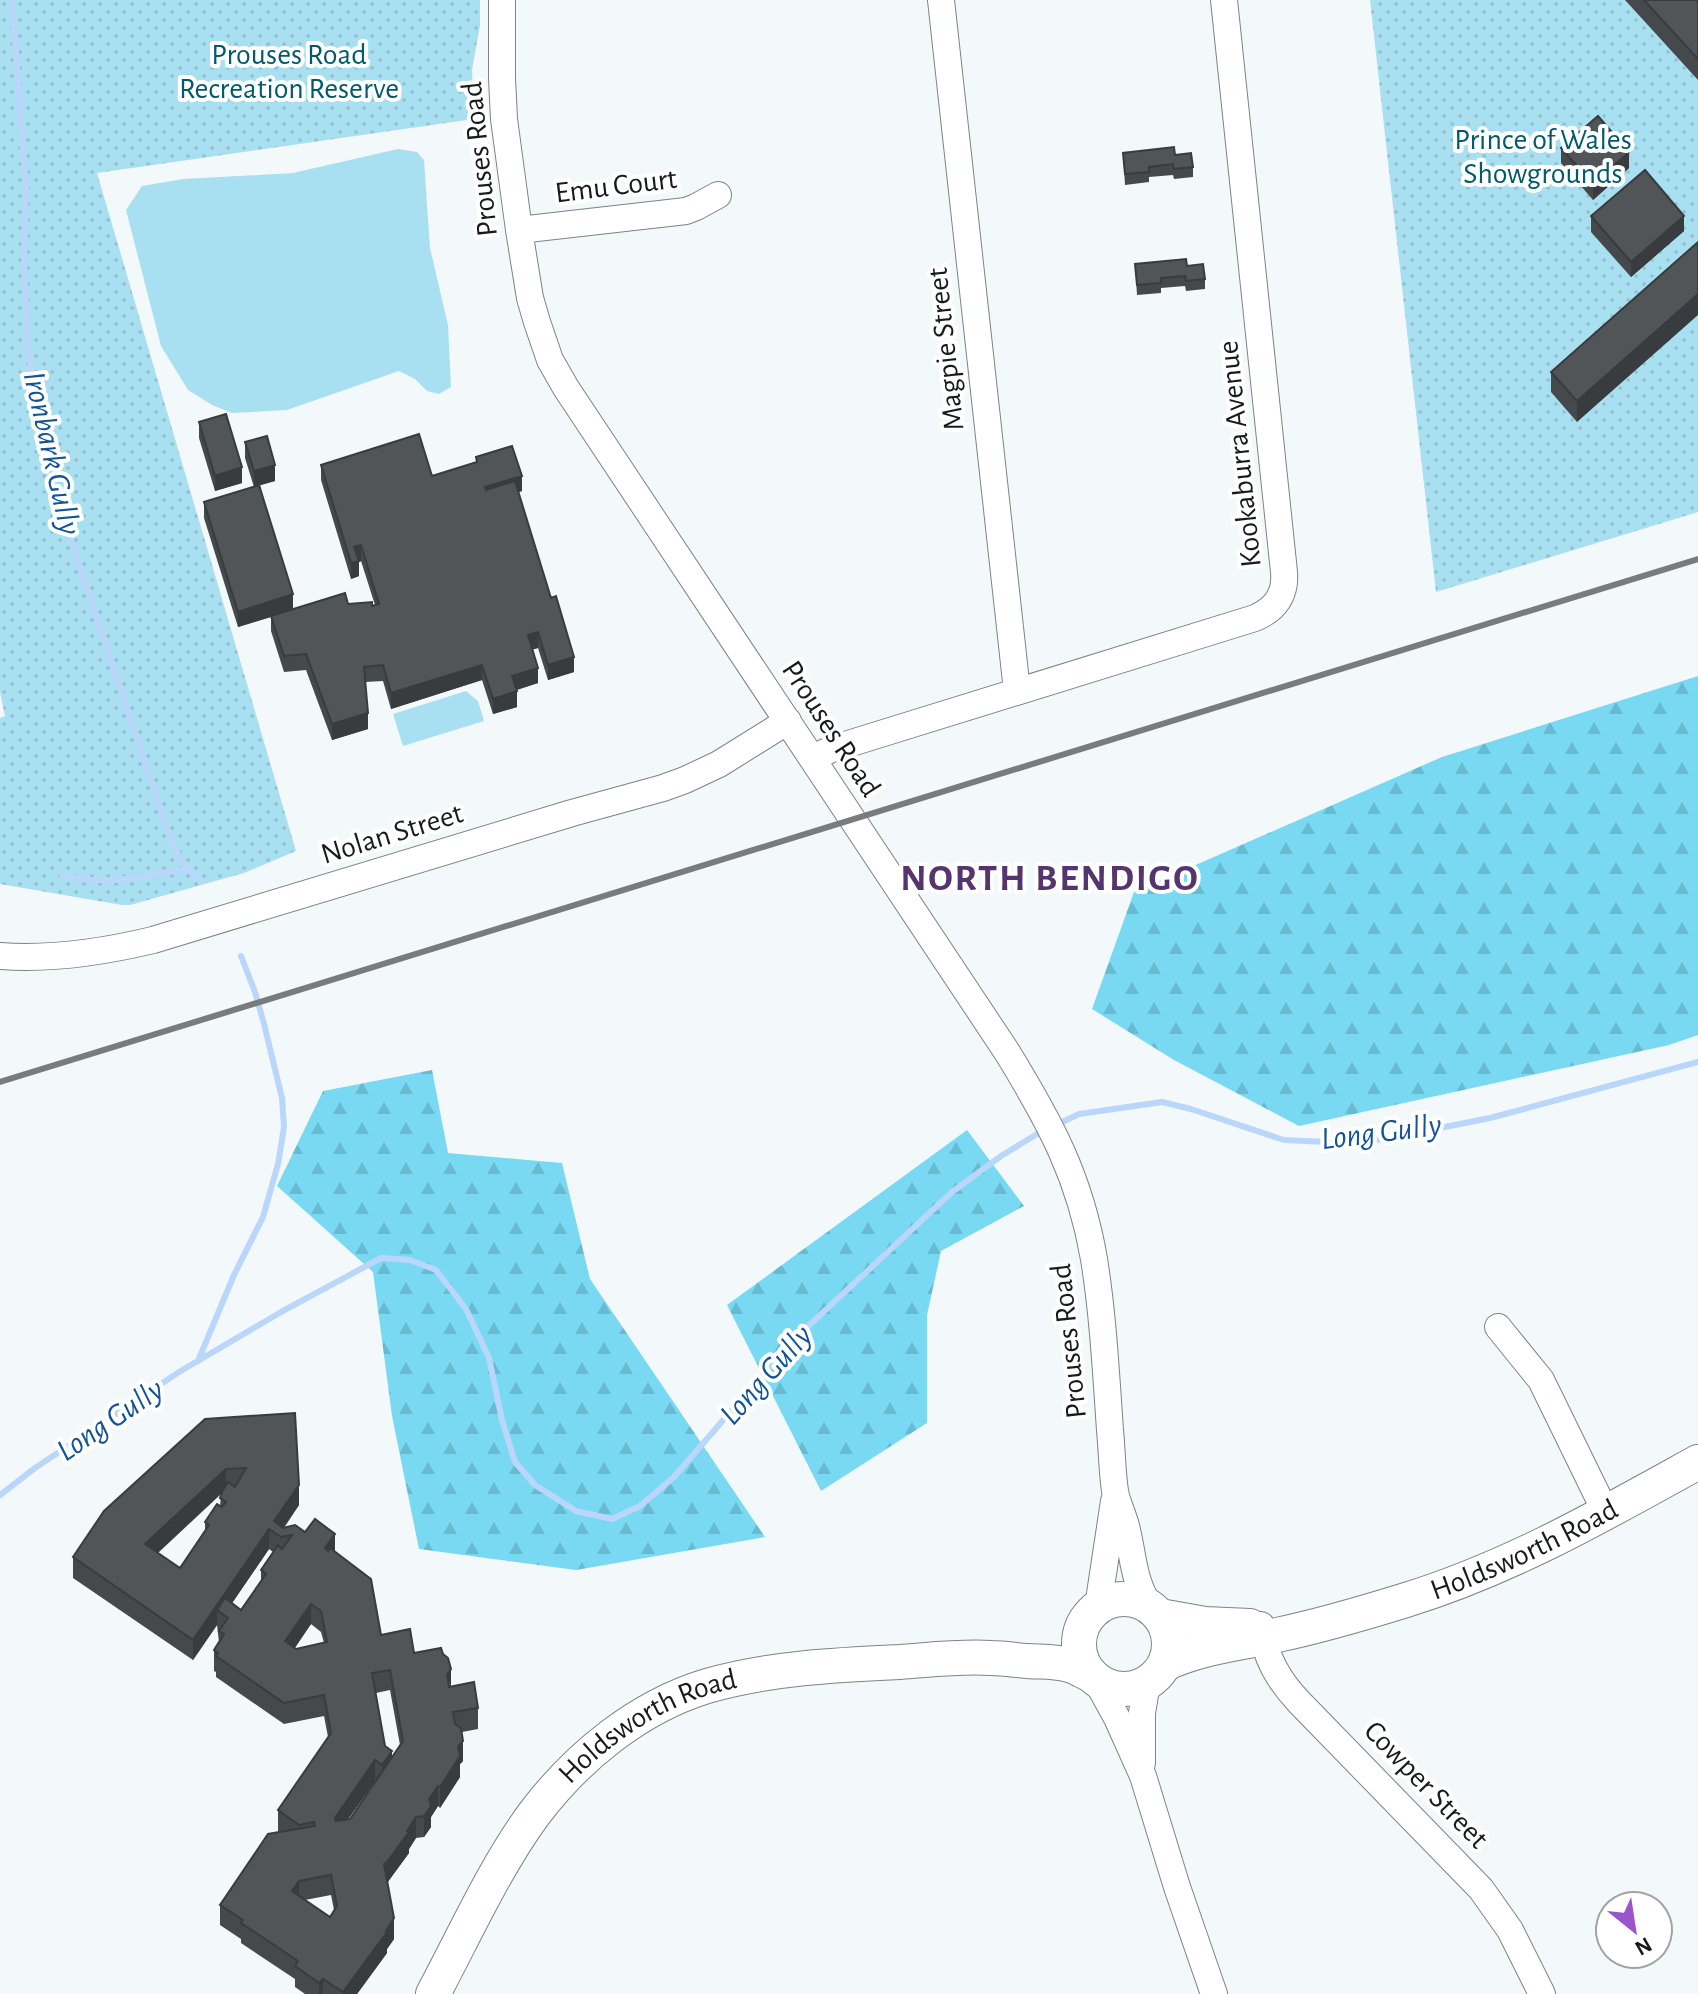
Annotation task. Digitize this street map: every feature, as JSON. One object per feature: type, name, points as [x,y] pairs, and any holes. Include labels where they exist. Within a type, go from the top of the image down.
[{"type":"main road","name":"Holdsworth Road","points":[[1156,1673],[1207,1648],[1262,1632],[1342,1618],[1437,1590],[1492,1569],[1541,1547],[1698,1462]]},
{"type":"main road","points":[[1124,1599],[1138,1601],[1155,1611],[1166,1627],[1169,1639],[1169,1652],[1156,1673],[1134,1688],[1121,1689],[1108,1686],[1094,1677],[1082,1662],[1079,1647],[1081,1632],[1093,1613],[1111,1601],[1124,1599]]},
{"type":"main road","name":"Holdsworth Road","points":[[1155,1611],[1205,1624],[1262,1632]]},
{"type":"main road","name":"Holdsworth Road","points":[[989,1657],[1047,1639],[1093,1613]]},
{"type":"main road","name":"Holdsworth Road","points":[[433,1994],[502,1867],[533,1817],[560,1783],[620,1730],[677,1698],[704,1687],[768,1672],[840,1664],[989,1657],[1056,1662],[1094,1677]]},
{"type":"street","name":"Prouses Road","points":[[502,0],[502,92],[507,152],[530,298],[543,342],[552,364],[605,447],[1007,1052],[1052,1128],[1068,1162],[1094,1260],[1115,1493],[1141,1593],[1155,1611]]},
{"type":"street","name":"Magpie Street","points":[[941,0],[1017,691]]},
{"type":"street","name":"Kookaburra Avenue","points":[[812,758],[840,746],[1255,618],[1274,606],[1284,587],[1284,572],[1224,0]]},
{"type":"street","name":"Emu Court","points":[[519,230],[686,211],[718,195]]},
{"type":"street","name":"Nolan Street","points":[[0,956],[47,957],[118,949],[663,788],[719,764],[788,721]]},
{"type":"street","points":[[1498,1327],[1541,1380],[1606,1513]]},
{"type":"street","name":"Prouses Road","points":[[1093,1613],[1115,1493]]},
{"type":"street","name":"Cowper Street","points":[[1262,1632],[1273,1667],[1292,1695],[1481,1889],[1510,1930],[1542,1994]]},
{"type":"street","points":[[1143,1776],[1142,1713],[1156,1673]]},
{"type":"street","points":[[1094,1677],[1117,1718],[1143,1776],[1214,1994]]},
{"type":"green space","name":"Prouses Road Recreation Reserve","points":[[0,0],[480,0],[480,25],[472,70],[474,119],[97,173],[296,851],[244,873],[130,905],[0,884],[0,718],[5,716],[0,692]]},
{"type":"green space","name":"Prince of Wales Showgrounds","points":[[1370,0],[1698,0],[1698,512],[1436,592]]},
{"type":"green space","points":[[398,149],[417,152],[424,160],[430,248],[448,325],[451,387],[439,394],[427,391],[415,379],[399,371],[287,410],[232,413],[188,390],[161,346],[126,210],[142,186],[183,179],[293,173]]},
{"type":"green space","points":[[1698,676],[1698,1035],[1669,1045],[1299,1126],[1174,1060],[1092,1009],[1134,892],[1442,757]]},
{"type":"green space","points":[[466,691],[478,701],[484,721],[403,746],[393,714]]},
{"type":"green space","points":[[432,1070],[448,1153],[562,1163],[590,1279],[765,1537],[576,1570],[419,1549],[392,1416],[373,1272],[277,1186],[323,1091]]},
{"type":"green space","points":[[967,1130],[1024,1206],[941,1251],[927,1315],[927,1423],[821,1491],[727,1305]]},
{"type":"building","points":[[1644,0],[1698,0],[1698,59]]},
{"type":"building","points":[[1598,116],[1629,152],[1593,184],[1561,148]]},
{"type":"building","points":[[1174,147],[1175,155],[1191,153],[1193,167],[1174,169],[1173,164],[1149,167],[1149,172],[1125,174],[1123,153]]},
{"type":"building","points":[[1645,170],[1684,216],[1631,262],[1591,216]]},
{"type":"building","points":[[1698,242],[1698,294],[1577,401],[1551,372]]},
{"type":"building","points":[[1186,259],[1187,266],[1203,264],[1205,279],[1186,281],[1185,276],[1161,278],[1161,283],[1137,285],[1135,264]]},
{"type":"building","points":[[226,414],[242,467],[215,476],[199,422]]},
{"type":"building","points":[[419,434],[432,476],[477,462],[476,457],[512,446],[522,476],[485,487],[486,490],[515,481],[551,598],[556,596],[574,657],[548,665],[538,632],[528,635],[538,668],[512,676],[517,691],[493,699],[482,665],[391,693],[383,665],[364,667],[368,713],[332,724],[306,654],[284,656],[271,616],[345,593],[348,604],[379,604],[361,545],[354,547],[359,561],[351,563],[321,465]]},
{"type":"building","points":[[267,436],[275,465],[254,471],[245,442]]},
{"type":"building","points":[[259,485],[293,594],[238,612],[204,502]]},
{"type":"building","points":[[295,1413],[299,1485],[274,1521],[283,1528],[295,1525],[305,1532],[315,1519],[335,1534],[325,1548],[328,1551],[330,1548],[371,1579],[381,1635],[410,1629],[414,1653],[441,1648],[448,1658],[451,1669],[447,1675],[449,1687],[474,1682],[478,1708],[453,1712],[455,1724],[461,1728],[463,1741],[458,1746],[460,1756],[429,1799],[431,1806],[424,1816],[416,1817],[409,1832],[384,1864],[394,1918],[343,1992],[323,1979],[319,1983],[295,1966],[298,1961],[220,1905],[268,1834],[315,1826],[314,1822],[299,1825],[278,1810],[331,1733],[324,1695],[284,1703],[216,1656],[218,1653],[214,1650],[224,1634],[219,1631],[228,1618],[217,1610],[225,1598],[241,1610],[266,1574],[261,1570],[278,1545],[282,1549],[292,1535],[281,1537],[269,1529],[193,1640],[73,1557],[104,1511],[205,1419]],"holes":[[[246,1468],[235,1487],[228,1482],[220,1498],[226,1502],[222,1507],[217,1504],[205,1522],[209,1525],[180,1568],[145,1544],[226,1469]],[[311,1604],[321,1611],[327,1642],[296,1649],[285,1641]],[[390,1670],[403,1741],[350,1819],[336,1821],[335,1818],[375,1760],[382,1765],[392,1751],[385,1746],[372,1673]],[[331,1875],[337,1906],[330,1917],[292,1891],[299,1881]]]},
{"type":"waterway","name":"Ironbark Gully","points":[[12,0],[26,188],[24,262],[28,348],[40,428],[56,495],[168,831],[181,859],[201,881]]},
{"type":"waterway","points":[[62,875],[109,880],[186,869]]},
{"type":"waterway","name":"Ironbark Gully","points":[[198,1361],[234,1275],[263,1217],[278,1164],[284,1127],[282,1098],[264,1024],[241,956]]},
{"type":"waterway","name":"Long Gully","points":[[1056,1125],[1079,1114],[1162,1102],[1284,1140],[1348,1143],[1490,1118],[1698,1062]]},
{"type":"waterway","name":"Long Gully","points":[[0,1495],[35,1468],[179,1372],[381,1258],[410,1260],[436,1270],[466,1309],[489,1358],[502,1420],[515,1462],[535,1485],[576,1511],[612,1519],[640,1506],[674,1477],[788,1345],[952,1192],[1042,1131]]},
{"type":"railway","points":[[0,1082],[1698,559]]},
{"type":"district","name":"NORTH BENDIGO","points":[[1050,879]]}]
